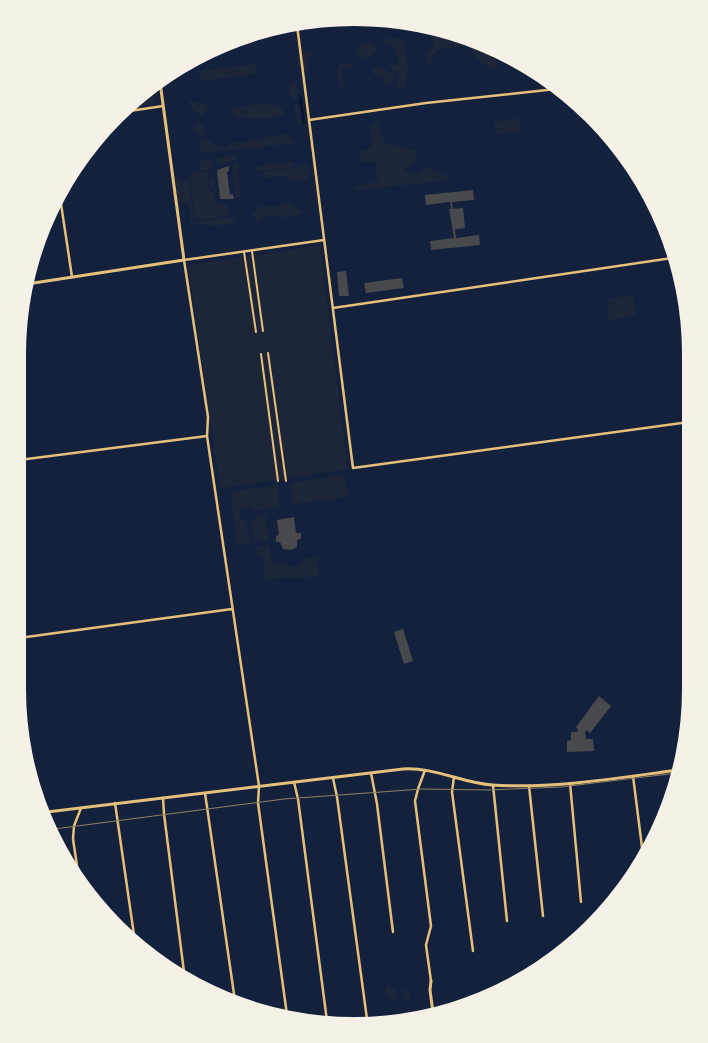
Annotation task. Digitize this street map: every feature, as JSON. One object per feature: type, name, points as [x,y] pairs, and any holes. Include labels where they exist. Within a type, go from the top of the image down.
[{"type":"street","points":[[298,31],[353,468],[682,423]]},
{"type":"street","points":[[161,89],[184,260],[208,417],[207,436],[259,786],[258,803],[286,1010]]},
{"type":"street","points":[[309,120],[426,103],[548,90]]},
{"type":"street","points":[[135,110],[163,106]]},
{"type":"street","points":[[61,206],[72,277]]},
{"type":"street","points":[[34,282],[324,240]]},
{"type":"street","points":[[252,251],[264,331]]},
{"type":"street","points":[[244,252],[256,332]]},
{"type":"street","points":[[333,308],[668,259]]},
{"type":"street","points":[[268,353],[286,480]]},
{"type":"street","points":[[260,354],[278,481]]},
{"type":"street","points":[[26,459],[207,436]]},
{"type":"street","points":[[26,637],[232,609]]},
{"type":"street","points":[[50,812],[403,769],[426,769],[454,777],[493,785],[529,785],[570,782],[672,771]]},
{"type":"street","points":[[426,769],[415,801],[431,926],[426,946],[431,981],[430,990],[432,1008]]},
{"type":"street","points":[[371,773],[377,804],[393,932]]},
{"type":"street","points":[[633,776],[642,846]]},
{"type":"street","points":[[454,777],[452,792],[473,951]]},
{"type":"street","points":[[333,778],[337,797],[367,1016]]},
{"type":"street","points":[[294,782],[298,799],[326,1015]]},
{"type":"street","points":[[570,782],[582,902]]},
{"type":"street","points":[[493,785],[507,921]]},
{"type":"street","points":[[529,785],[544,916]]},
{"type":"street","points":[[205,793],[234,994]]},
{"type":"street","points":[[163,798],[184,969]]},
{"type":"street","points":[[115,803],[134,932]]},
{"type":"street","points":[[77,864],[73,838],[74,826],[82,807]]},
{"type":"shaded area","points":[[432,35],[466,46],[434,50]]},
{"type":"shaded area","points":[[391,38],[404,39],[408,74],[404,88],[397,88],[399,72],[392,71],[390,66],[398,64],[396,47],[387,45],[382,40]]},
{"type":"shaded area","points":[[372,43],[377,50],[367,59],[361,57],[356,51],[359,45]]},
{"type":"shaded area","points":[[469,47],[497,59],[496,68],[481,62],[470,50]]},
{"type":"shaded area","points":[[430,49],[437,51],[433,54],[431,67],[426,58]]},
{"type":"shaded area","points":[[306,51],[314,52],[307,60],[309,70],[306,72],[297,66],[297,58]]},
{"type":"shaded area","points":[[255,64],[256,74],[200,81],[198,71]]},
{"type":"shaded area","points":[[339,64],[351,64],[352,67],[342,69],[342,78],[346,87],[340,89],[337,73]]},
{"type":"shaded area","points":[[380,67],[394,74],[394,81],[390,88],[383,82],[383,77],[378,77],[372,73],[372,68]]},
{"type":"shaded area","points":[[295,82],[298,93],[296,100],[290,96],[290,86]]},
{"type":"shaded area","points":[[154,94],[155,104],[138,107]]},
{"type":"shaded area","points":[[299,97],[302,97],[305,124],[303,124]]},
{"type":"shaded area","points":[[188,98],[193,102],[209,104],[202,118],[190,106]]},
{"type":"shaded area","points":[[266,102],[281,108],[286,114],[268,118],[253,119],[235,115],[228,108],[249,106]]},
{"type":"shaded area","points":[[299,105],[302,125],[300,125],[296,120],[294,106]]},
{"type":"shaded area","points":[[519,118],[520,131],[496,134],[494,122]]},
{"type":"shaded area","points":[[197,121],[203,125],[206,131],[203,136],[196,133],[194,128]]},
{"type":"shaded area","points":[[376,121],[385,142],[406,149],[420,150],[413,163],[404,170],[413,175],[425,168],[435,170],[454,180],[356,190],[355,186],[376,182],[378,177],[376,170],[377,162],[360,162],[360,151],[367,150],[372,144],[370,128]]},
{"type":"shaded area","points":[[285,133],[298,143],[214,152],[199,151],[200,143],[208,139],[214,144],[225,148],[231,142],[245,142]]},
{"type":"shaded area","points":[[237,155],[237,159],[217,164],[216,158]]},
{"type":"shaded area","points":[[212,158],[213,169],[200,171],[199,160]]},
{"type":"shaded area","points":[[237,162],[241,196],[236,198],[232,166]]},
{"type":"shaded area","points":[[293,162],[294,166],[290,168],[259,171],[250,167]]},
{"type":"shaded area","points":[[304,164],[311,168],[307,179],[289,180],[287,176],[263,178],[262,172],[292,169]]},
{"type":"shaded area","points":[[209,171],[207,186],[214,193],[216,204],[225,203],[227,205],[228,216],[195,220],[189,174]]},
{"type":"shaded area","points":[[177,175],[182,183],[188,178],[194,222],[236,217],[232,224],[216,226],[191,224],[190,208],[186,203],[178,202],[175,177]]},
{"type":"shaded area","points":[[214,177],[216,191],[212,190],[209,185],[209,179]]},
{"type":"shaded area","points":[[288,203],[305,212],[291,217],[265,216],[258,221],[251,216],[259,207],[278,206]]},
{"type":"shaded area","points":[[320,245],[348,469],[220,488],[188,265],[238,258],[242,255],[244,257]]},
{"type":"shaded area","points":[[633,295],[636,316],[609,320],[606,299]]},
{"type":"shaded area","points":[[345,475],[348,497],[293,504],[290,483]]},
{"type":"shaded area","points":[[277,485],[280,506],[254,511],[248,507],[240,510],[241,519],[247,522],[250,543],[237,544],[230,492]]},
{"type":"shaded area","points":[[265,514],[269,540],[254,542],[251,521],[254,520],[256,515]]},
{"type":"shaded area","points":[[269,545],[272,563],[284,562],[294,567],[301,564],[304,558],[317,557],[319,577],[265,579],[262,555],[255,555],[255,547]]},
{"type":"shaded area","points":[[388,985],[396,990],[396,997],[392,999],[387,998],[385,988]]},
{"type":"shaded area","points":[[411,989],[409,1002],[407,1002],[402,991]]},
{"type":"building","points":[[229,166],[229,171],[227,172],[230,195],[233,194],[234,199],[220,199],[217,170]]},
{"type":"building","points":[[473,190],[474,200],[452,202],[453,209],[463,208],[465,228],[455,229],[456,238],[479,235],[480,245],[431,250],[430,241],[454,238],[449,209],[451,209],[450,202],[426,205],[425,195]]},
{"type":"building","points":[[346,271],[349,296],[339,296],[337,272]]},
{"type":"building","points":[[402,278],[404,288],[366,293],[364,283]]},
{"type":"building","points":[[294,517],[296,533],[301,533],[301,539],[297,540],[297,547],[291,550],[283,549],[280,542],[276,542],[276,536],[279,535],[277,520]]},
{"type":"building","points":[[403,629],[413,661],[404,664],[394,632]]},
{"type":"building","points":[[599,696],[611,706],[590,733],[587,730],[585,732],[586,739],[593,739],[594,751],[567,752],[567,741],[571,740],[571,732],[577,732],[578,729],[576,727]]},
{"type":"tram line","points":[[57,829],[284,799],[422,789],[488,790],[561,787],[671,774]]}]
